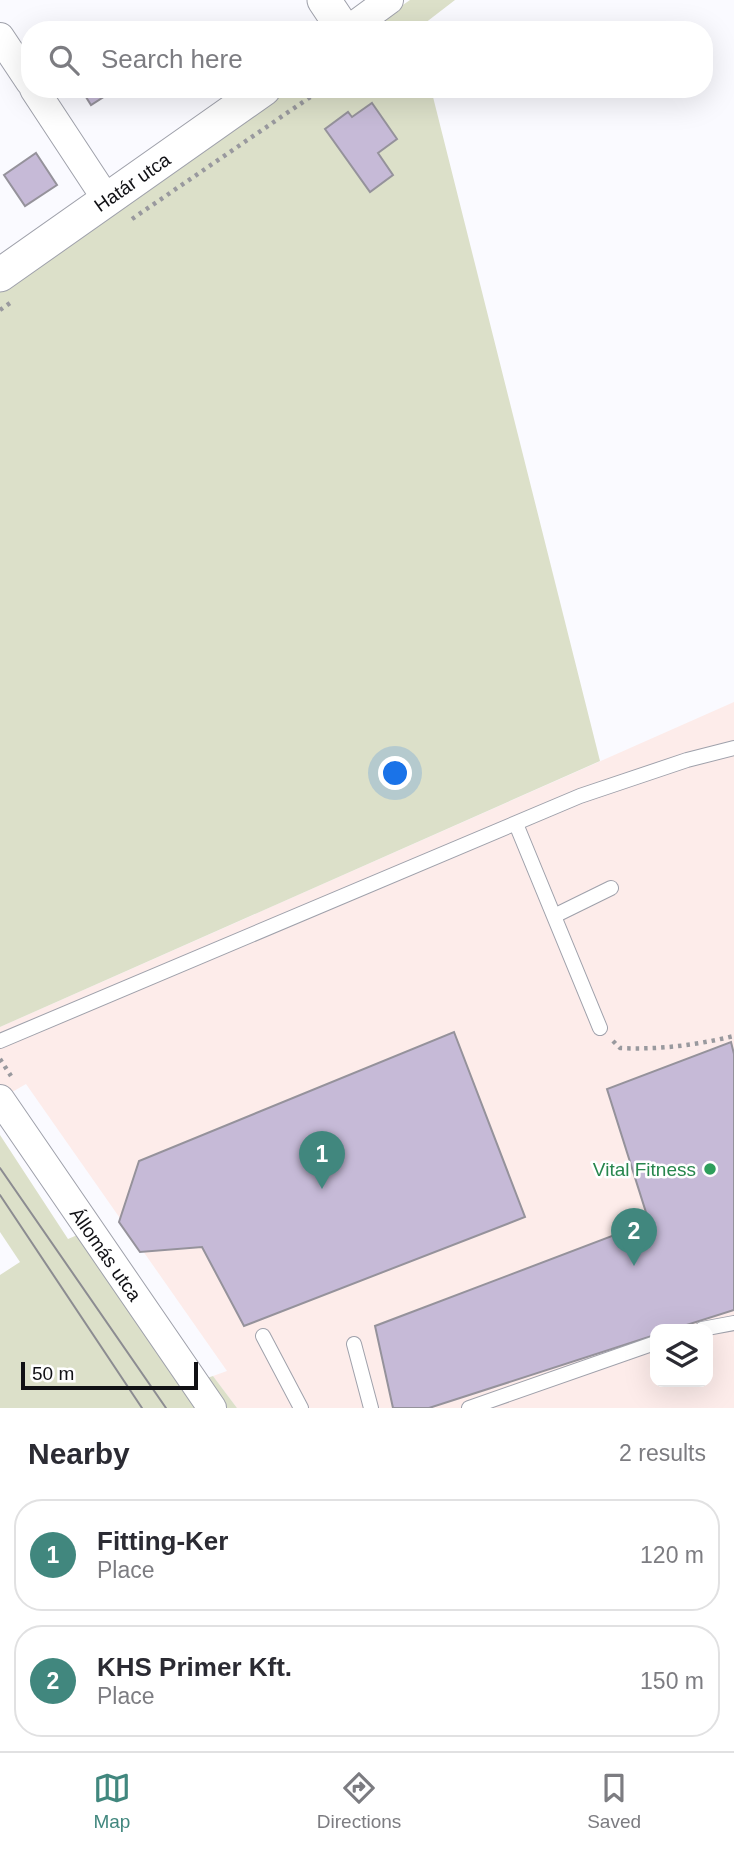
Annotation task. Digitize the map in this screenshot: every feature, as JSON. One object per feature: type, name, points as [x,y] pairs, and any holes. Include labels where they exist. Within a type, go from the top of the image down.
[{"type":"street","points":[[324,0],[339,21]]},
{"type":"street","points":[[359,21],[389,0]]},
{"type":"street","points":[[0,37],[21,68]]},
{"type":"street","points":[[40,98],[117,212]]},
{"type":"street","name":"Határ utca","points":[[12,284],[117,212],[253,98]]},
{"type":"street","name":"Állomás utca","points":[[0,1099],[212,1408]]},
{"type":"lane","points":[[0,1041],[580,796],[687,760],[734,748]]},
{"type":"lane","points":[[516,824],[600,1028]]},
{"type":"lane","points":[[554,916],[611,888]]},
{"type":"lane","points":[[713,1327],[734,1323]]},
{"type":"lane","points":[[263,1336],[301,1408]]},
{"type":"lane","points":[[354,1344],[371,1408]]},
{"type":"lane","points":[[469,1408],[650,1345]]},
{"type":"path","points":[[117,212],[307,98]]},
{"type":"path","points":[[0,310],[12,284]]},
{"type":"path","points":[[600,1028],[620,1048],[654,1049],[703,1043],[734,1035]]},
{"type":"shaded area","points":[[734,702],[734,1408],[237,1408],[213,1376],[227,1371],[26,1084],[0,1099],[0,1027]]},
{"type":"green space","points":[[410,0],[455,0],[428,21],[380,21]]},
{"type":"green space","points":[[269,98],[433,98],[600,761],[0,1027],[0,286]]},
{"type":"green space","points":[[0,1135],[68,1239],[89,1230],[201,1380],[213,1376],[237,1408],[0,1408],[0,1275],[20,1262],[0,1232]]},
{"type":"building","points":[[87,98],[102,98],[91,105]]},
{"type":"building","points":[[372,103],[397,139],[378,153],[393,175],[370,192],[325,129],[348,112],[352,117]]},
{"type":"building","points":[[36,153],[57,185],[25,206],[4,175]]},
{"type":"building","points":[[454,1032],[525,1217],[244,1326],[202,1247],[140,1252],[119,1222],[139,1161]]},
{"type":"building","points":[[731,1042],[734,1054],[734,1310],[690,1324],[650,1324],[650,1337],[429,1408],[393,1408],[375,1326],[649,1222],[607,1089]]},
{"type":"tram line","points":[[0,1168],[166,1408]]},
{"type":"tram line","points":[[0,1195],[142,1408]]},
{"type":"place","name":"Vital Fitness","points":[[710,1169]]},
{"type":"place","name":"Fitting-Ker","points":[[322,1189]]},
{"type":"place","name":"KHS Primer Kft.","points":[[634,1266]]}]
